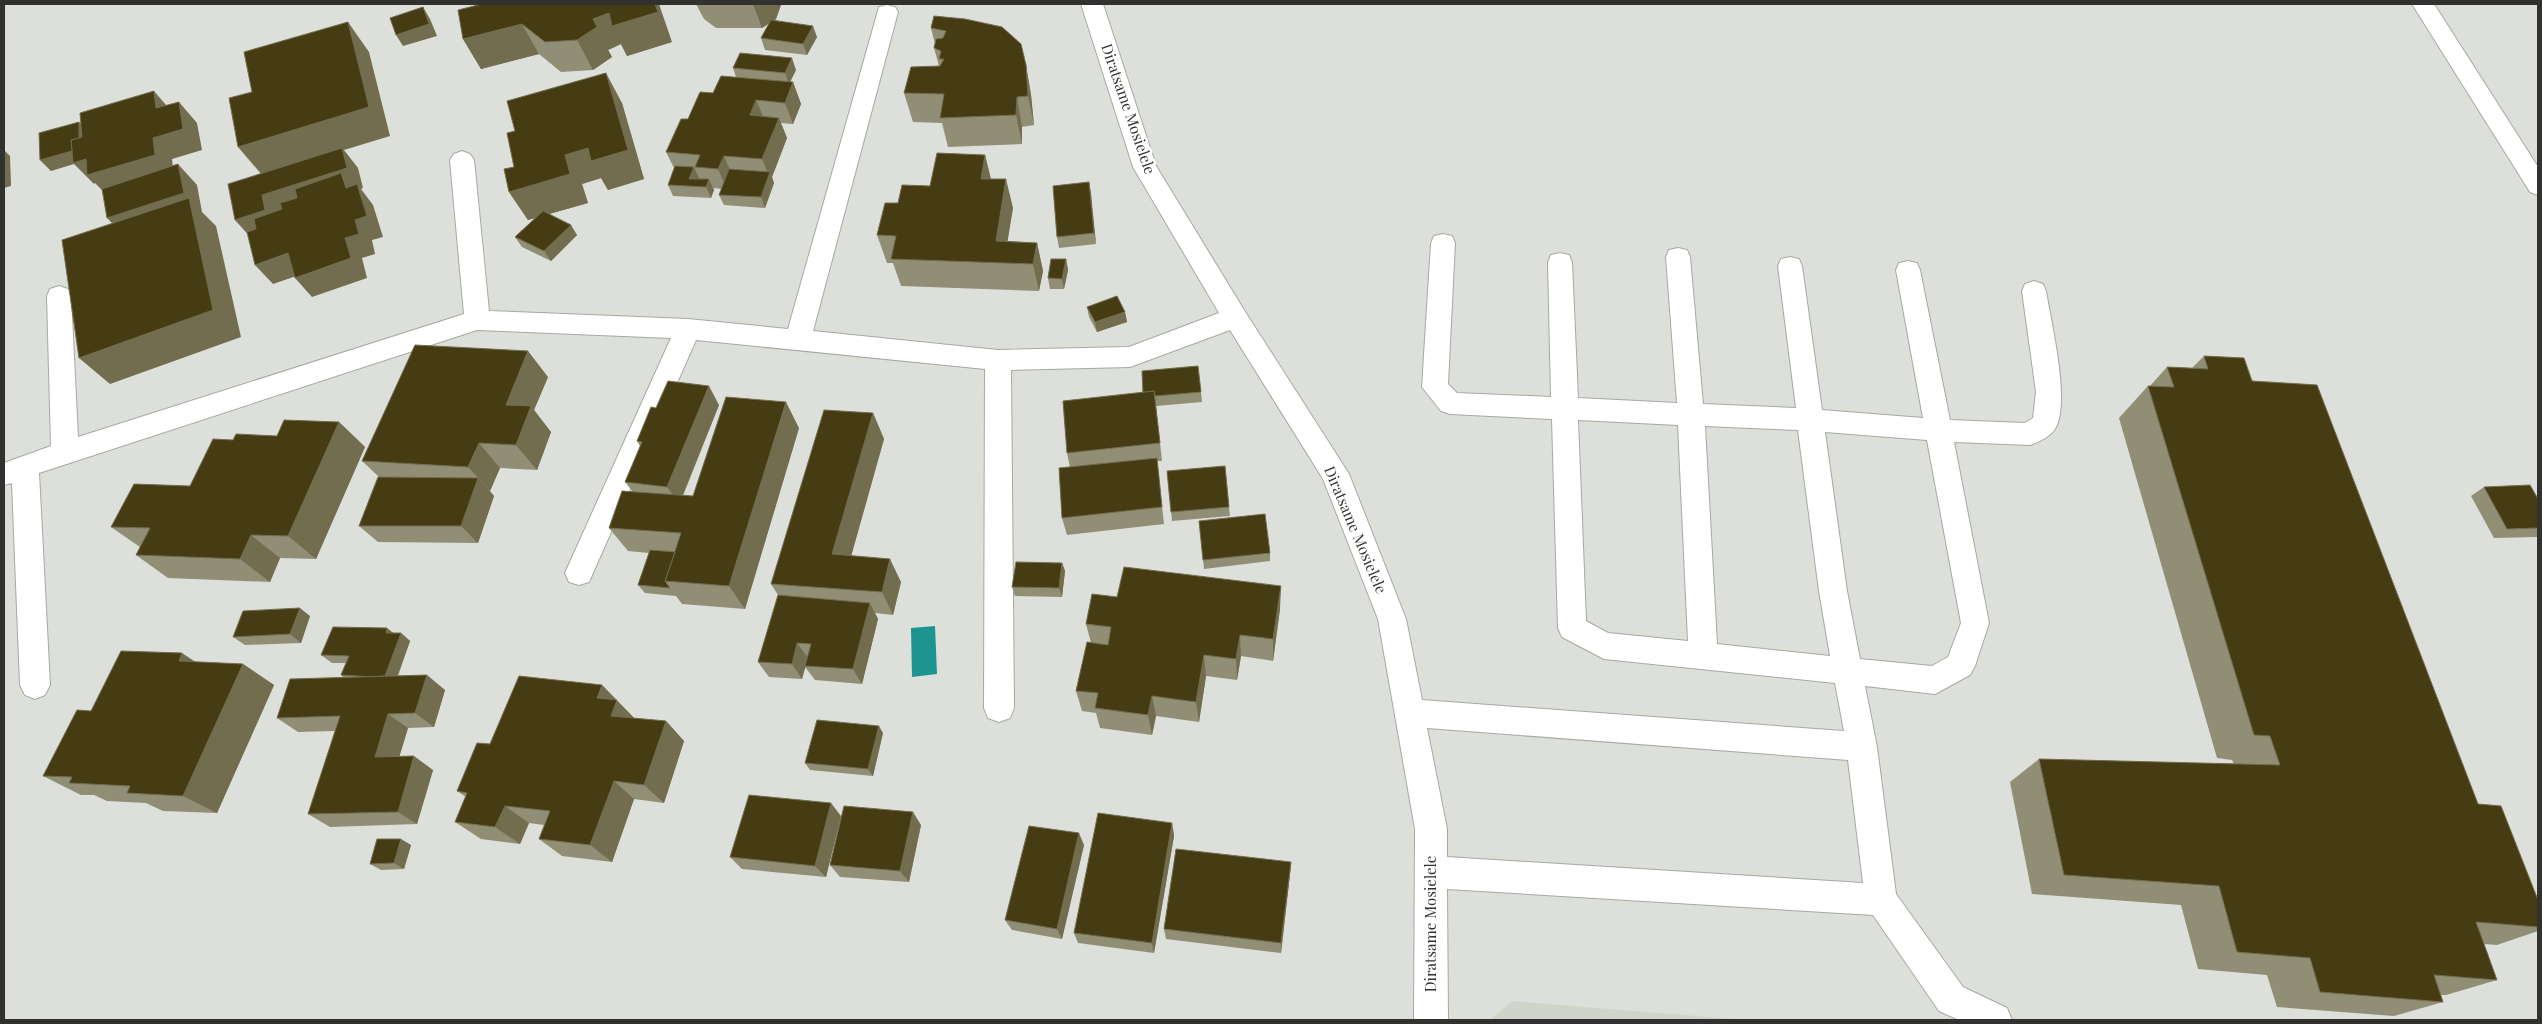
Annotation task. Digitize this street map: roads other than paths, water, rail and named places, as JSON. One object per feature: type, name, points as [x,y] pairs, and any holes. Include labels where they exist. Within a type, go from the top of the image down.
[{"type":"street","name":"Diratsame Mosielele","points":[[1092,4],[1145,168],[1234,317],[1335,474],[1392,618],[1431,829],[1431,1020]]},
{"type":"street","points":[[2423,4],[2538,186]]},
{"type":"street","points":[[798,340],[887,12]]},
{"type":"street","points":[[462,160],[477,320]]},
{"type":"street","points":[[1443,243],[1434,386],[1450,403],[1810,420],[1938,430],[2030,434],[2045,422],[2049,392],[2034,291]]},
{"type":"street","points":[[1678,257],[1691,414],[1703,657]]},
{"type":"street","points":[[1560,262],[1572,628],[1604,646],[1935,680],[1960,666],[1975,623],[1908,270]]},
{"type":"street","points":[[1790,266],[1833,591],[1862,747],[1881,900],[1951,999],[1995,1020]]},
{"type":"street","points":[[59,296],[65,452]]},
{"type":"street","points":[[35,685],[14,470],[477,320],[688,330],[998,360],[1130,357],[1234,317]]},
{"type":"street","points":[[579,573],[688,330]]},
{"type":"street","points":[[998,360],[999,708]]},
{"type":"street","points":[[1409,714],[1862,747]]},
{"type":"street","points":[[1430,872],[1881,900]]},
{"type":"water","points":[[935,626],[937,674],[912,677],[911,628]]}]
